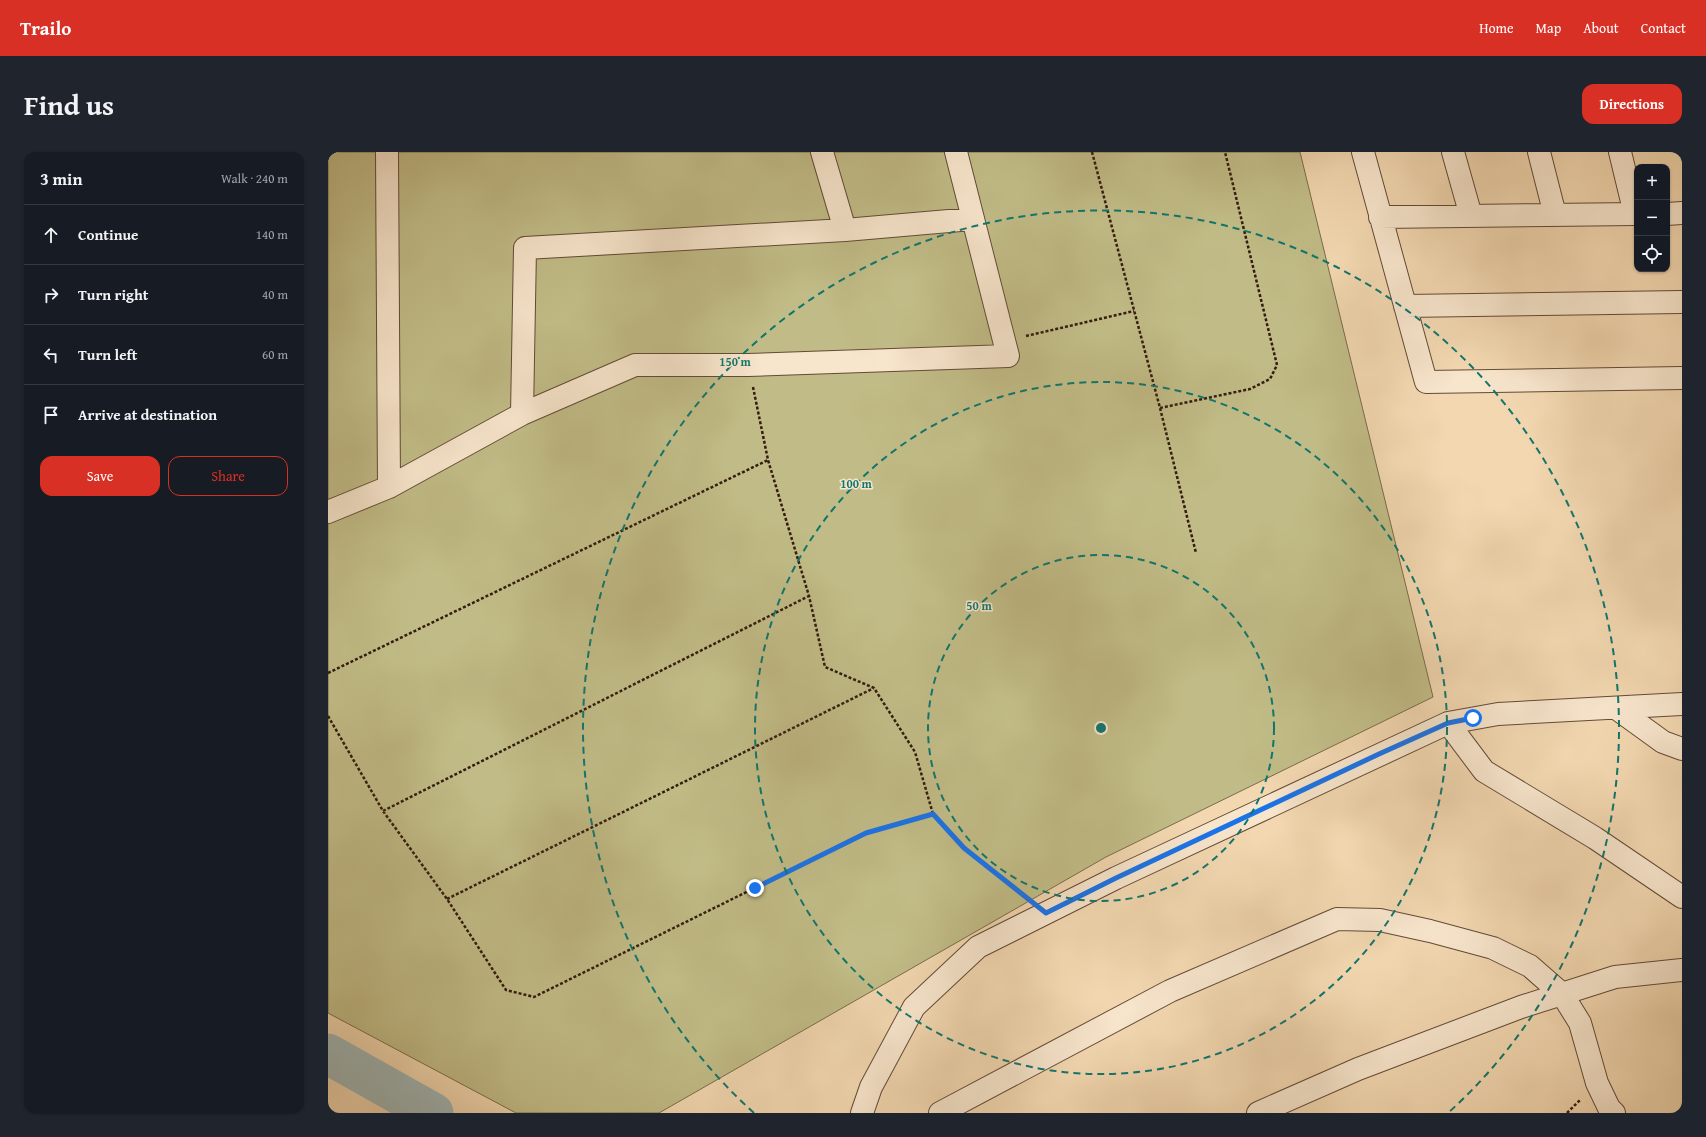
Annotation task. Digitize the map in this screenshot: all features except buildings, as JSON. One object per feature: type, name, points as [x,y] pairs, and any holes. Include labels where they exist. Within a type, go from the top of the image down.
[{"type":"street","points":[[387,152],[389,487]]},
{"type":"street","points":[[822,152],[845,230]]},
{"type":"street","points":[[328,512],[389,487],[522,414],[635,365],[748,365],[1008,356],[956,152]]},
{"type":"street","points":[[1363,152],[1426,382],[1682,378]]},
{"type":"street","points":[[1453,152],[1470,216]]},
{"type":"street","points":[[1539,152],[1555,215]]},
{"type":"street","points":[[1620,152],[1634,206]]},
{"type":"street","points":[[1670,214],[1682,213]]},
{"type":"street","points":[[1380,217],[1634,214]]},
{"type":"street","points":[[522,414],[524,248],[845,230],[972,219]]},
{"type":"street","points":[[1405,306],[1682,302]]},
{"type":"street","points":[[862,1113],[871,1087],[914,1007],[978,947],[1116,878],[1448,723],[1498,714],[1682,704]]},
{"type":"street","points":[[1616,708],[1663,742],[1682,750]]},
{"type":"street","points":[[1448,723],[1484,772],[1594,838],[1682,897]]},
{"type":"street","points":[[940,1113],[1170,990],[1336,919],[1380,920],[1493,948],[1530,966],[1562,994],[1580,1023],[1597,1083],[1609,1108],[1614,1113]]},
{"type":"street","points":[[1258,1113],[1358,1068],[1521,1007],[1615,977],[1682,970]]},
{"type":"path","points":[[1092,152],[1160,408],[1196,553]]},
{"type":"path","points":[[1160,408],[1250,389],[1270,379],[1277,365],[1225,152]]},
{"type":"path","points":[[1004,341],[1134,311]]},
{"type":"path","points":[[748,365],[768,460],[809,596],[825,667],[874,688],[915,752],[933,814],[964,848],[1046,913]]},
{"type":"path","points":[[328,673],[768,460]]},
{"type":"path","points":[[383,811],[809,596]]},
{"type":"path","points":[[447,899],[874,688]]},
{"type":"path","points":[[328,716],[383,811],[447,899],[506,990],[534,997],[866,833],[933,814]]},
{"type":"shaded area","points":[[328,152],[1300,152],[1433,697],[1106,857],[659,1113],[516,1113],[328,1013]]},
{"type":"waterway","points":[[328,1054],[433,1113]]},
{"type":"route","points":[[755,888],[866,833],[933,814],[964,848],[1046,913],[1116,878],[1379,754],[1448,723],[1473,718]]}]
